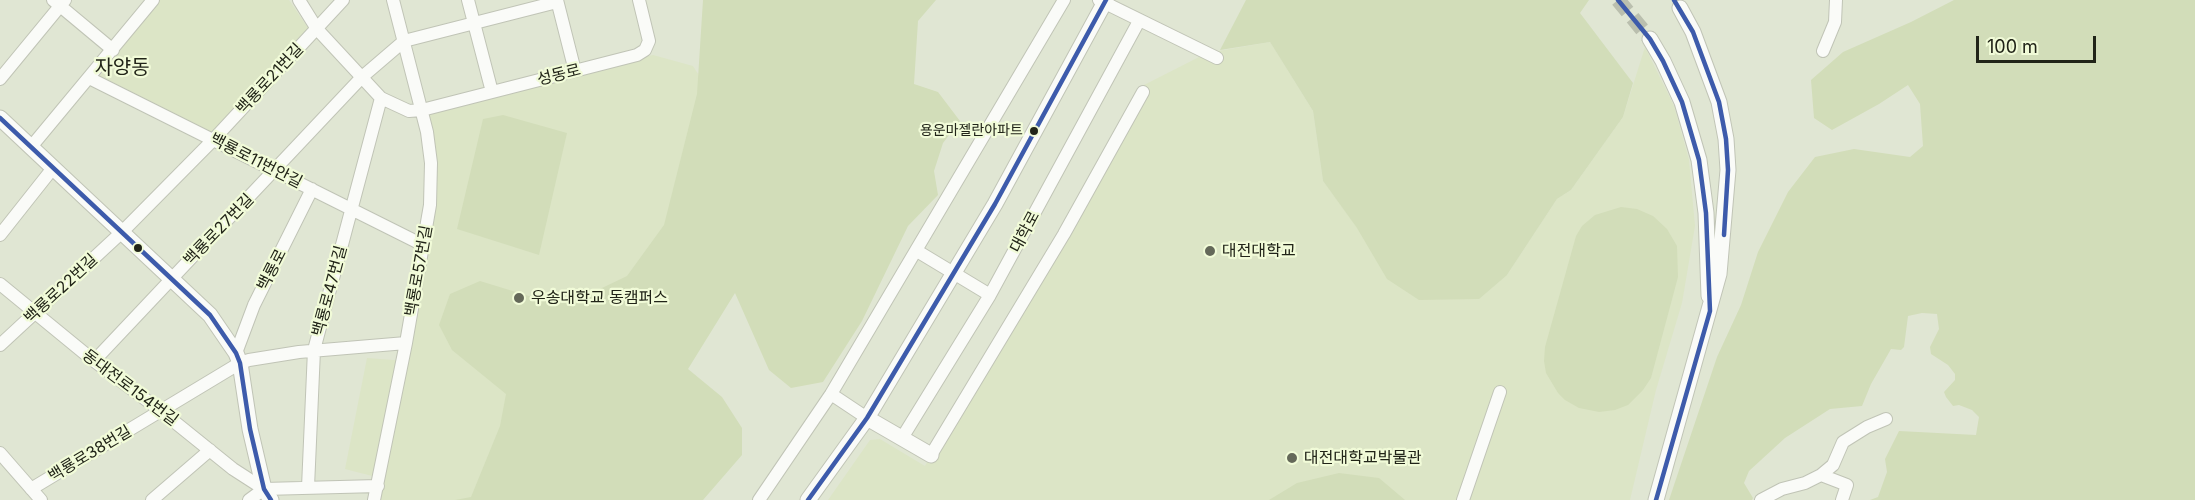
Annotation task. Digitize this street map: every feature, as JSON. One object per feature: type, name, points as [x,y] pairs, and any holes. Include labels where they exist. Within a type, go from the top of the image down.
[{"type":"main road","points":[[808,500],[867,418],[995,204],[1103,1]]},
{"type":"main road","points":[[1656,500],[1719,274],[1728,170],[1726,140],[1719,102],[1693,32],[1680,8]]},
{"type":"main road","points":[[1650,39],[1682,102],[1699,160],[1706,213],[1710,311]]},
{"type":"main road","name":"백룡로","points":[[0,118],[210,315],[238,358],[250,429],[267,494]]},
{"type":"main road","points":[[867,418],[931,455]]},
{"type":"street","points":[[31,147],[153,0]]},
{"type":"street","points":[[299,0],[317,28]]},
{"type":"street","name":"백룡로21번길","points":[[122,232],[213,140],[343,0]]},
{"type":"street","name":"백룡로57번길","points":[[374,500],[406,343],[430,205],[431,163],[422,110],[393,0]]},
{"type":"street","points":[[468,0],[492,92]]},
{"type":"street","name":"성동로","points":[[422,110],[637,55],[645,50],[649,41],[639,0]]},
{"type":"street","points":[[759,500],[831,394],[1064,0]]},
{"type":"street","points":[[1823,51],[1835,22],[1836,0]]},
{"type":"street","points":[[404,41],[557,1],[575,71]]},
{"type":"street","points":[[1103,1],[1217,58]]},
{"type":"street","points":[[0,79],[60,2],[113,50]]},
{"type":"street","name":"대학로","points":[[902,438],[990,295],[1139,21]]},
{"type":"street","name":"백룡로21번길","points":[[317,28],[381,99],[409,111],[422,110]]},
{"type":"street","name":"백룡로27번길","points":[[173,278],[362,77],[404,41]]},
{"type":"street","name":"백룡로11번안길","points":[[89,78],[423,245]]},
{"type":"street","points":[[931,455],[1064,234],[1143,92]]},
{"type":"street","name":"백룡로47번길","points":[[308,487],[314,351],[381,99]]},
{"type":"street","points":[[0,235],[53,168]]},
{"type":"street","name":"백룡로","points":[[238,358],[254,305],[312,189]]},
{"type":"street","name":"백룡로22번길","points":[[0,345],[122,232]]},
{"type":"street","points":[[917,251],[990,295]]},
{"type":"street","points":[[94,361],[173,278]]},
{"type":"street","name":"동대전로154번길","points":[[0,284],[94,361],[267,494]]},
{"type":"street","points":[[238,358],[249,360],[314,351],[406,343]]},
{"type":"street","name":"백룡로38번길","points":[[31,489],[161,411],[238,358]]},
{"type":"street","points":[[1462,500],[1500,392]]},
{"type":"street","points":[[831,394],[867,418]]},
{"type":"street","points":[[1761,500],[1782,489],[1805,483],[1821,475],[1833,465],[1843,442],[1886,419]]},
{"type":"street","points":[[152,500],[210,450]]},
{"type":"street","points":[[0,453],[41,500]]},
{"type":"street","points":[[1821,475],[1847,485],[1842,500]]},
{"type":"street","points":[[249,500],[267,494],[308,487],[378,486]]},
{"type":"shaded area","points":[[160,0],[289,0],[310,31],[212,136],[97,79]]},
{"type":"shaded area","points":[[703,0],[936,0],[918,21],[914,84],[938,92],[960,121],[943,143],[934,171],[938,195],[908,226],[862,321],[823,382],[791,388],[769,370],[735,293],[688,369],[722,397],[742,428],[742,455],[703,500],[455,500],[471,497],[500,426],[506,394],[452,350],[439,325],[450,294],[480,281],[555,304],[579,299],[627,276],[664,225],[697,94]]},
{"type":"shaded area","points":[[1246,0],[1589,0],[1580,13],[1633,83],[1623,117],[1571,190],[1557,199],[1507,275],[1479,299],[1419,300],[1387,279],[1357,228],[1323,181],[1313,111],[1270,42],[1220,50]]},
{"type":"shaded area","points":[[1954,0],[2195,0],[2195,500],[1870,500],[1878,497],[1887,472],[1885,459],[1899,431],[1976,435],[1979,417],[1972,410],[1959,405],[1953,406],[1946,397],[1944,392],[1955,380],[1955,374],[1948,365],[1931,354],[1930,347],[1939,329],[1937,314],[1922,313],[1908,316],[1904,347],[1901,350],[1891,349],[1871,384],[1862,406],[1830,409],[1785,438],[1749,471],[1744,483],[1752,500],[1669,500],[1717,357],[1741,305],[1758,252],[1788,192],[1815,157],[1854,149],[1910,157],[1923,146],[1920,104],[1908,85],[1832,130],[1814,118],[1811,80],[1843,52]]},
{"type":"shaded area","name":"대전대학교","points":[[1270,42],[1313,111],[1323,181],[1357,227],[1507,275],[1557,199],[1571,190],[1623,117],[1645,47],[1674,106],[1689,160],[1695,226],[1682,303],[1656,390],[1630,500],[828,500],[870,440],[880,439],[925,466],[1142,86],[1207,53]]},
{"type":"shaded area","name":"우송대학교 동캠퍼스","points":[[653,55],[693,66],[707,88],[672,221],[483,500],[370,500],[376,477],[345,469],[367,358],[406,361],[428,247],[426,112]]},
{"type":"shaded area","points":[[503,115],[567,133],[539,255],[457,229],[483,119]]},
{"type":"shaded area","points":[[1621,207],[1637,209],[1653,216],[1667,229],[1677,246],[1678,277],[1651,378],[1628,405],[1615,410],[1599,412],[1579,408],[1558,393],[1546,373],[1545,347],[1576,236],[1582,226],[1595,215]]},
{"type":"shaded area","points":[[1339,473],[1379,478],[1405,500],[1269,500],[1297,483]]},
{"type":"tunnel","points":[[1618,0],[1650,39]]},
{"type":"transit line","points":[[808,500],[867,418],[995,204],[1106,0]]},
{"type":"transit line","points":[[1618,0],[1650,39],[1682,102],[1699,160],[1706,213],[1710,311],[1656,500]]},
{"type":"transit line","points":[[1674,0],[1693,32],[1719,102],[1726,139],[1728,170],[1724,235]]},
{"type":"transit line","points":[[0,118],[210,315],[236,353],[240,363],[250,429],[264,489],[271,500]]},
{"type":"place","name":"용운마젤란아파트","points":[[1034,131]]},
{"type":"place","name":"대전대학교","points":[[1210,251]]},
{"type":"place","name":"우송대학교 동캠퍼스","points":[[519,298]]},
{"type":"place","name":"대전대학교박물관","points":[[1292,458]]},
{"type":"district","name":"자양동","points":[[122,68]]}]
